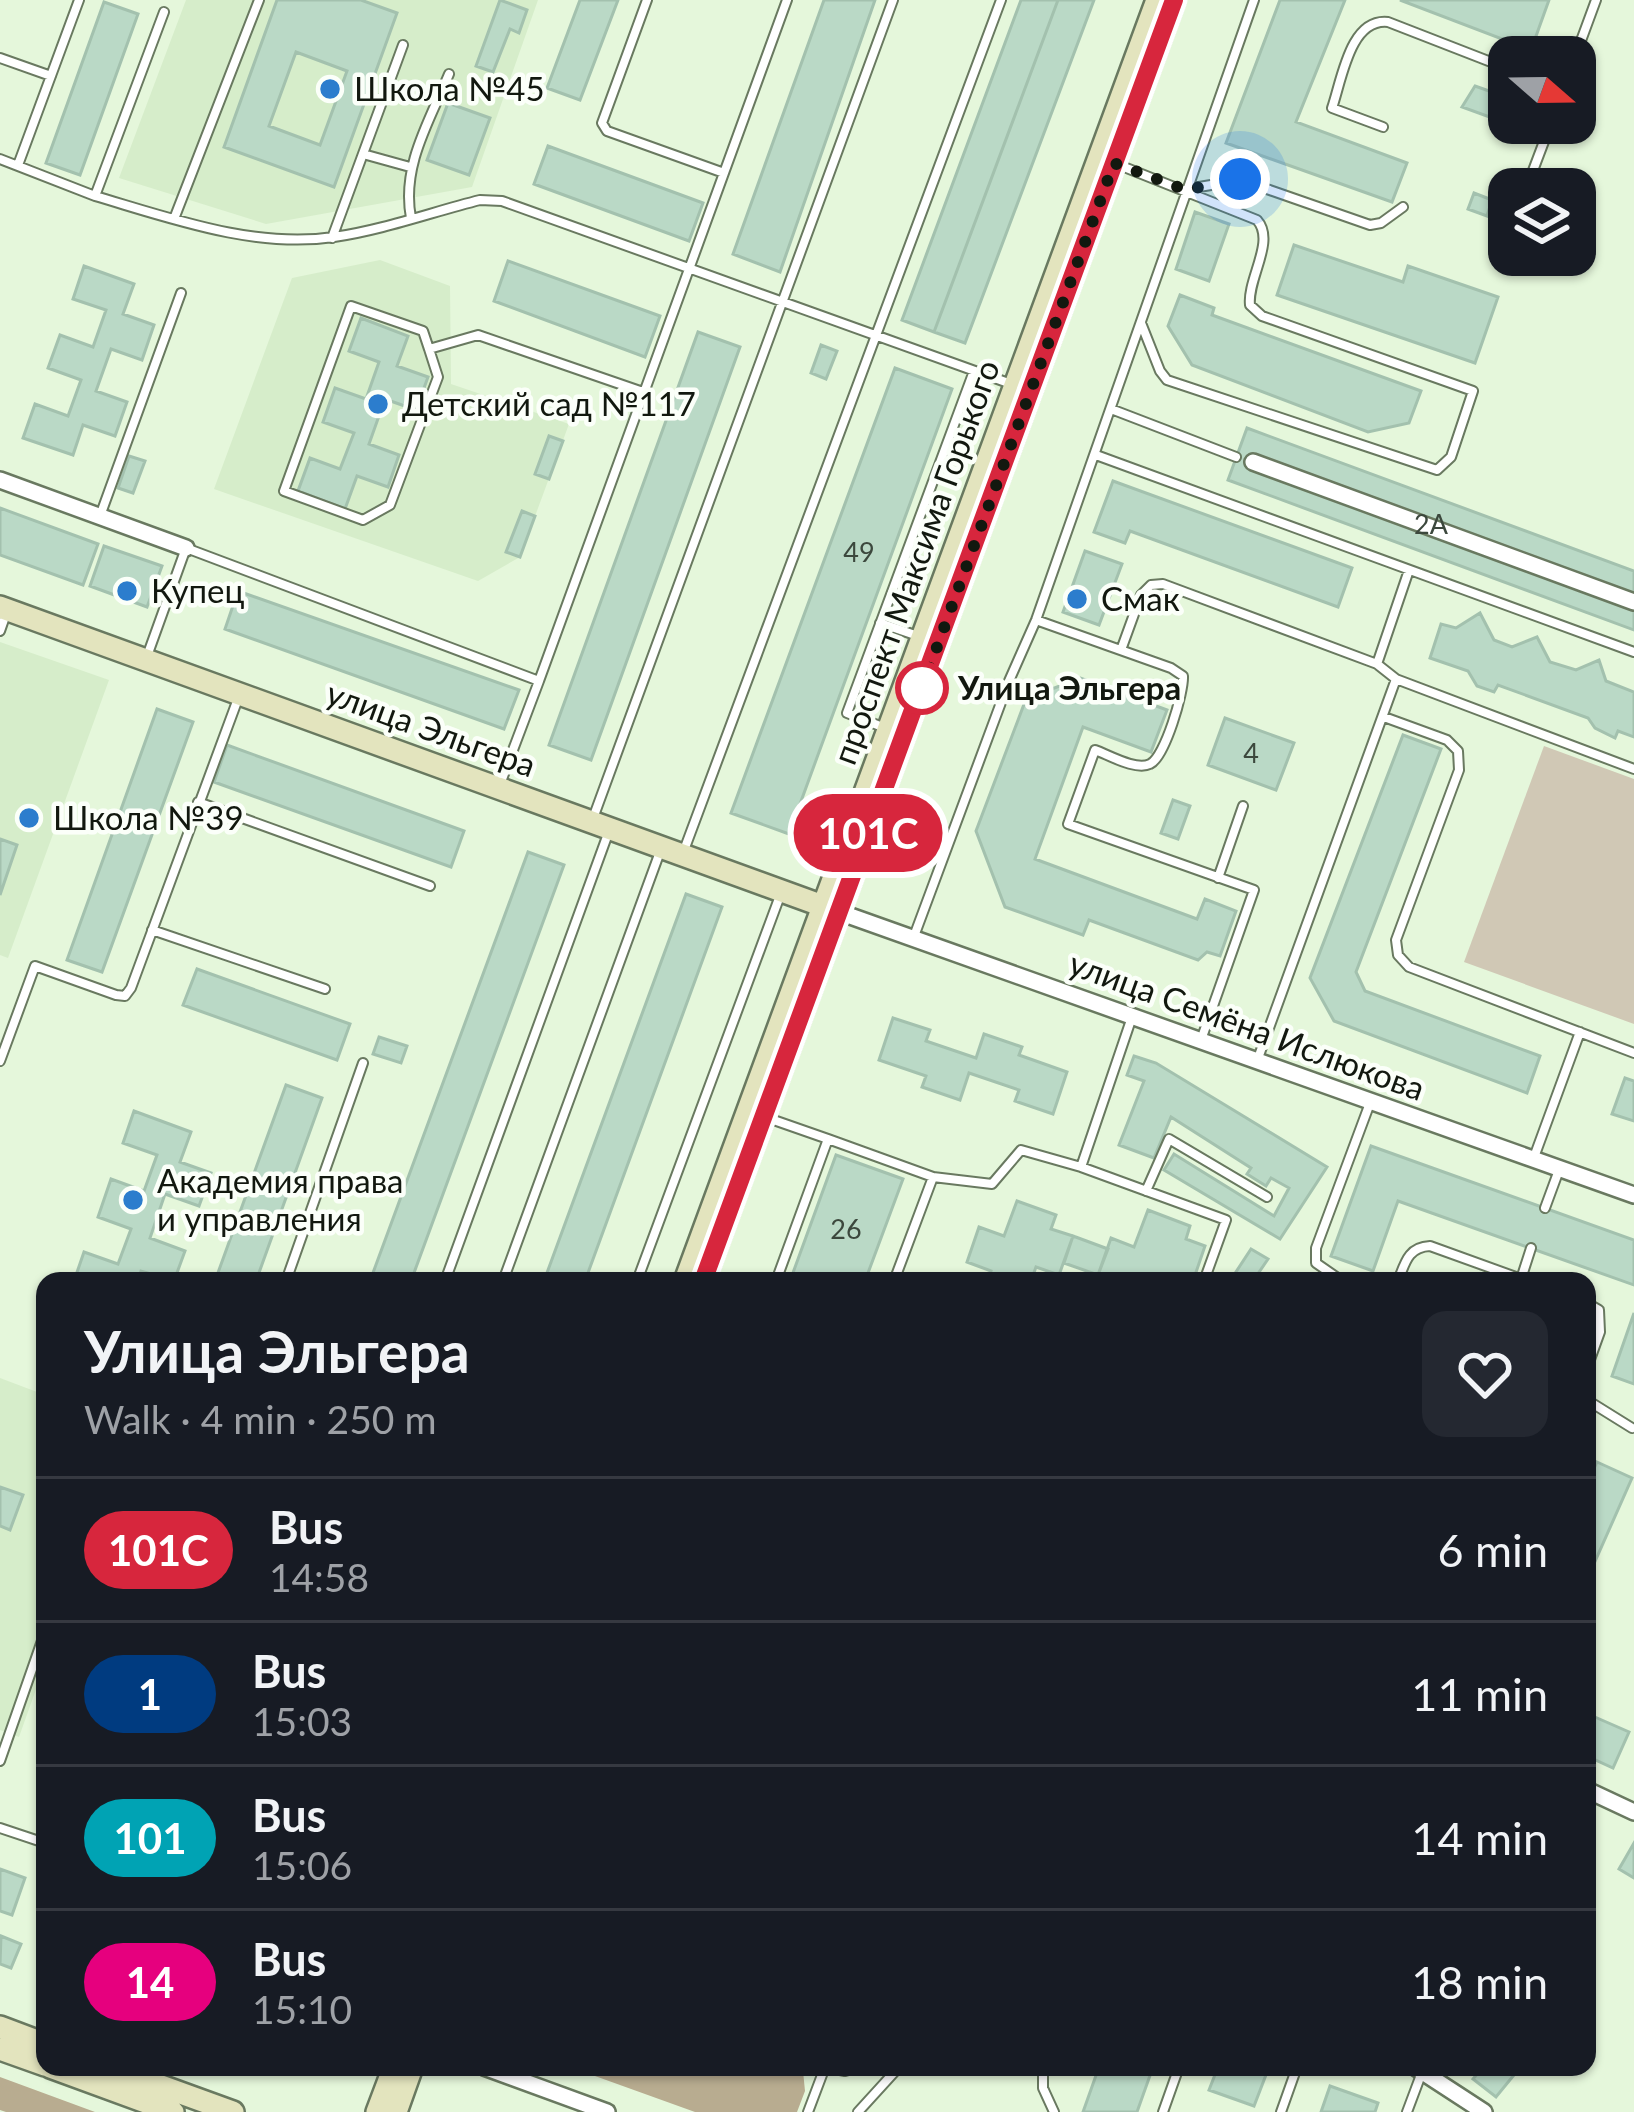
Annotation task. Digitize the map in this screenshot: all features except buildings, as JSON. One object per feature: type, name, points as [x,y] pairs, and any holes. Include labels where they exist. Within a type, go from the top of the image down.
[{"type":"main road","name":"проспект Максима Горького","points":[[690,1272],[832,909],[1023,388],[1157,0]]},
{"type":"main road","name":"проспект Максима Горького","points":[[706,1272],[764,1116],[923,638],[1114,163],[1174,0]]},
{"type":"main road","name":"улица Эльгера","points":[[2,616],[146,660],[832,909]]},
{"type":"main road","points":[[0,2027],[36,2041]]},
{"type":"main road","points":[[0,2049],[36,2062]]},
{"type":"main road","points":[[76,2076],[141,2098],[233,2112]]},
{"type":"main road","points":[[118,2076],[141,2098]]},
{"type":"main road","points":[[377,2112],[391,2076]]},
{"type":"main road","points":[[396,2112],[409,2076]]},
{"type":"street","points":[[1245,459],[1634,602]]},
{"type":"street","points":[[0,480],[186,548]]},
{"type":"street","name":"улица Семёна Ислюкова","points":[[832,909],[1634,1196]]},
{"type":"street","points":[[1596,1794],[1634,1812]]},
{"type":"street","points":[[509,2076],[607,2112]]},
{"type":"street","points":[[1429,2076],[1484,2112]]},
{"type":"lane","points":[[18,165],[79,0]]},
{"type":"lane","points":[[174,219],[259,0]]},
{"type":"lane","points":[[647,0],[602,123],[607,131],[724,173]]},
{"type":"lane","points":[[499,789],[787,0]]},
{"type":"lane","points":[[449,1272],[782,299],[893,0]]},
{"type":"lane","points":[[507,1272],[876,334],[1001,0]]},
{"type":"lane","points":[[913,939],[1096,455],[1254,0]]},
{"type":"lane","points":[[1583,36],[1596,0]]},
{"type":"lane","points":[[95,196],[164,12]]},
{"type":"lane","points":[[1383,127],[1332,108],[1365,26],[1375,20],[1388,22],[1488,61]]},
{"type":"lane","points":[[332,238],[403,45]]},
{"type":"lane","points":[[0,58],[51,76]]},
{"type":"lane","points":[[411,218],[407,198],[410,166],[449,74]]},
{"type":"lane","points":[[363,154],[410,166]]},
{"type":"lane","points":[[0,159],[95,196],[260,237],[332,238],[480,200],[502,201],[1023,388]]},
{"type":"lane","points":[[1114,163],[1257,220],[1264,227],[1265,238],[1248,288],[1250,305],[1262,316],[1473,392],[1451,458],[1437,470],[1167,380],[1141,322]]},
{"type":"lane","points":[[1186,190],[1240,179],[1370,225],[1381,223],[1402,207]]},
{"type":"lane","points":[[100,516],[181,293]]},
{"type":"lane","points":[[351,306],[423,331],[429,349],[438,377],[390,506],[363,520],[284,491],[351,306]]},
{"type":"lane","points":[[429,349],[478,335],[643,392]]},
{"type":"lane","points":[[890,730],[847,713],[974,370]]},
{"type":"lane","points":[[1111,409],[1245,459]]},
{"type":"lane","points":[[1096,455],[1634,652]]},
{"type":"lane","points":[[146,660],[186,548],[539,681]]},
{"type":"lane","points":[[1377,664],[1409,571]]},
{"type":"lane","points":[[1120,650],[1141,595],[1151,585],[1163,584],[1377,664],[1396,679],[1634,769]]},
{"type":"lane","points":[[1036,620],[1183,676],[1184,689],[1160,755],[1150,765],[1139,766],[1095,750],[1069,824],[1254,890],[1200,1041]]},
{"type":"lane","points":[[880,622],[923,638]]},
{"type":"lane","points":[[1256,1061],[1396,679]]},
{"type":"lane","points":[[0,1061],[34,965],[125,996],[239,694]]},
{"type":"lane","points":[[1384,717],[1447,740],[1458,751],[1459,770],[1396,940],[1398,955],[1409,967],[1634,1053]]},
{"type":"lane","points":[[198,802],[430,886]]},
{"type":"lane","points":[[1218,878],[1243,806]]},
{"type":"lane","points":[[640,1272],[782,892]]},
{"type":"lane","points":[[152,930],[326,989]]},
{"type":"lane","points":[[1081,1167],[1132,1017]]},
{"type":"lane","points":[[1533,1160],[1580,1032]]},
{"type":"lane","points":[[289,1272],[363,1063]]},
{"type":"lane","points":[[1325,1272],[1316,1262],[1316,1249],[1371,1102]]},
{"type":"lane","points":[[764,1116],[932,1177],[992,1184],[1021,1150],[1081,1167],[1226,1220],[1207,1272]]},
{"type":"lane","points":[[779,1272],[828,1139]]},
{"type":"lane","points":[[1146,1191],[1168,1139],[1267,1197]]},
{"type":"lane","points":[[1545,1208],[1559,1169]]},
{"type":"lane","points":[[897,1272],[932,1177]]},
{"type":"lane","points":[[1402,1272],[1418,1246],[1502,1272]]},
{"type":"lane","points":[[1526,1272],[1531,1248]]},
{"type":"lane","points":[[1596,1308],[1601,1319],[1596,1336]]},
{"type":"lane","points":[[1596,1406],[1632,1428]]},
{"type":"lane","points":[[0,1761],[36,1658]]},
{"type":"lane","points":[[0,1828],[36,1840]]},
{"type":"lane","points":[[808,2112],[822,2076]]},
{"type":"lane","points":[[858,2112],[891,2076]]},
{"type":"lane","points":[[1042,2076],[1054,2112]]},
{"type":"lane","points":[[1163,2112],[1176,2076]]},
{"type":"lane","points":[[1281,2112],[1294,2076]]},
{"type":"lane","points":[[1407,2112],[1416,2076]]},
{"type":"shaded area","name":"Школа №45","points":[[186,0],[538,0],[472,187],[266,224],[119,178]]},
{"type":"shaded area","name":"Детский сад №117","points":[[380,260],[450,286],[451,384],[569,424],[520,557],[478,581],[214,489],[292,278]]},
{"type":"shaded area","name":"Школа №39","points":[[0,642],[109,680],[8,958],[0,955]]},
{"type":"shaded area","points":[[1544,746],[1634,779],[1634,1024],[1464,962]]},
{"type":"shaded area","points":[[0,1378],[36,1392],[36,1689],[19,1737],[0,1730]]},
{"type":"shaded area","points":[[595,2076],[804,2076],[805,2091],[797,2112],[695,2112]]},
{"type":"shaded area","points":[[0,2077],[95,2112],[0,2110]]},
{"type":"bus line","name":"101С","points":[[706,1272],[1174,0]]},
{"type":"place","name":"Школа №45","points":[[330,89]]},
{"type":"place","name":"Детский сад №117","points":[[378,404]]},
{"type":"place","name":"Купец","points":[[127,591]]},
{"type":"place","name":"Смак","points":[[1077,599]]},
{"type":"place","name":"Улица Эльгера","points":[[922,688]]},
{"type":"place","name":"Школа №39","points":[[29,818]]},
{"type":"place","name":"Академия права и управления","points":[[133,1200]]},
{"type":"route","points":[[922,688],[1114,163],[1186,190],[1240,179]]}]
